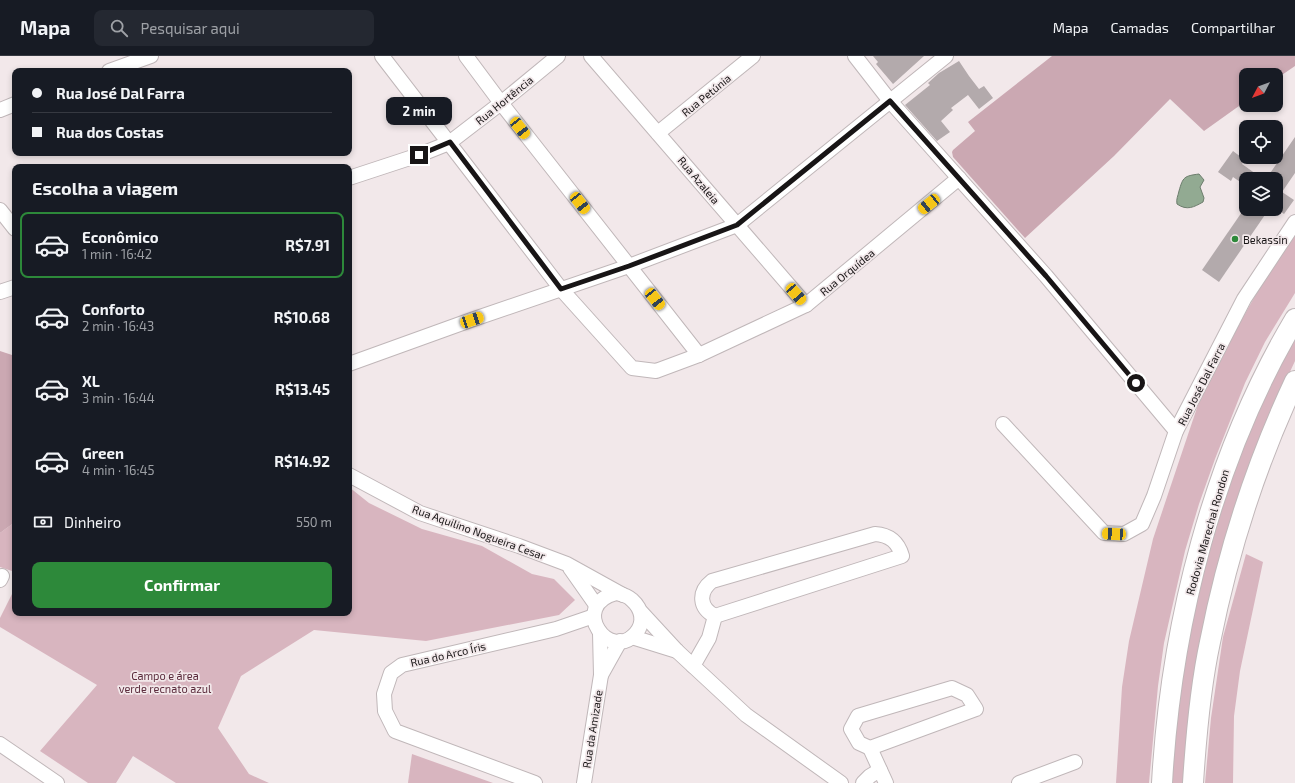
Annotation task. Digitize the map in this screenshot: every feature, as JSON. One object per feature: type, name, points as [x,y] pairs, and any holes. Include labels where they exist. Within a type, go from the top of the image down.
[{"type":"highway","name":"Rodovia Marechal Rondon","points":[[1162,783],[1165,744],[1176,656],[1182,620],[1202,542],[1228,462],[1244,421],[1295,319]]},
{"type":"highway","points":[[1193,783],[1197,729],[1209,643],[1230,554],[1241,517],[1269,439],[1295,381]]},
{"type":"street","points":[[117,68],[151,56]]},
{"type":"street","points":[[382,56],[450,142],[561,289]]},
{"type":"street","points":[[466,56],[501,103],[699,355]]},
{"type":"street","name":"Rua Hortência","points":[[352,177],[419,155],[450,142],[501,103],[558,56]]},
{"type":"street","name":"Rua Azaleia","points":[[591,56],[806,305]]},
{"type":"street","name":"Rua Petúnia","points":[[658,133],[753,56]]},
{"type":"street","name":"Rua José Dal Farra","points":[[855,56],[890,101],[1046,276],[1176,431],[1244,299],[1295,222]]},
{"type":"street","points":[[352,363],[629,266],[737,225],[946,56]]},
{"type":"street","points":[[1,109],[12,105]]},
{"type":"street","name":"Rua Orquídea","points":[[561,289],[632,368],[656,371],[699,355],[806,305],[942,194],[959,178]]},
{"type":"street","points":[[0,210],[12,225]]},
{"type":"street","points":[[0,292],[12,288]]},
{"type":"street","points":[[1003,424],[1104,533],[1124,534],[1142,524],[1154,496],[1176,431]]},
{"type":"street","name":"Rua Aquilino Nogueira Cesar","points":[[352,477],[420,513],[519,546],[567,564],[624,595]]},
{"type":"street","points":[[875,534],[883,534],[890,537],[900,548],[902,556],[715,616],[710,614],[705,609],[702,597],[707,585],[712,582],[875,534]]},
{"type":"street","points":[[567,564],[595,611]]},
{"type":"street","points":[[677,651],[626,639],[614,641],[605,638],[595,626],[595,611],[599,600],[606,595],[616,593],[624,595],[632,600],[677,651],[746,715],[841,783]]},
{"type":"street","name":"Rua do Arco Íris","points":[[535,783],[395,731],[385,711],[384,694],[391,673],[402,665],[556,629],[595,611]]},
{"type":"street","points":[[626,639],[639,629],[642,620],[641,612]]},
{"type":"street","points":[[693,666],[709,638],[715,616]]},
{"type":"street","name":"Rua da Amizade","points":[[584,783],[601,675],[600,633]]},
{"type":"street","name":"Rua da Amizade","points":[[601,675],[626,639]]},
{"type":"street","points":[[870,748],[976,709],[967,695],[952,688],[858,716],[851,729],[859,743],[870,748],[886,783]]},
{"type":"street","points":[[0,744],[57,783]]},
{"type":"street","points":[[1019,783],[1075,762]]},
{"type":"street","points":[[863,783],[870,776],[880,770]]},
{"type":"green space","points":[[1295,235],[1295,293],[1265,342],[1245,383],[1215,459],[1199,504],[1185,551],[1164,643],[1158,686],[1149,783],[1116,783],[1122,687],[1129,641],[1153,539],[1205,384],[1267,275]]},
{"type":"green space","points":[[1295,333],[1295,361],[1275,404],[1184,783],[1170,783],[1173,730],[1194,598],[1232,470]]},
{"type":"green space","name":"Campo e área verde recnato azul","points":[[352,489],[369,503],[422,529],[482,546],[532,574],[554,579],[575,600],[559,615],[426,641],[314,630],[241,676],[218,728],[249,774],[269,783],[176,783],[133,756],[116,783],[88,783],[40,751],[97,685],[0,627],[0,618],[12,594],[12,616],[352,616]]},
{"type":"green space","points":[[12,524],[12,571],[0,567],[0,533]]},
{"type":"green space","points":[[1246,554],[1263,562],[1240,671],[1234,716],[1233,783],[1205,783],[1211,718],[1223,637]]},
{"type":"green space","points":[[412,754],[493,783],[408,783]]},
{"type":"shaded area","points":[[1052,56],[1295,56],[1295,66],[1283,74],[1283,68],[1239,68],[1239,106],[1204,131],[1170,99],[1114,156],[1025,238],[953,157],[953,150],[975,131],[968,122]]},
{"type":"shaded area","points":[[1199,174],[1204,180],[1200,187],[1204,198],[1203,202],[1187,208],[1177,204],[1180,186],[1183,180],[1187,177]]},
{"type":"shaded area","points":[[0,351],[12,355],[12,524],[0,533]]},
{"type":"building","points":[[873,56],[924,56],[893,84],[876,64],[878,62]]},
{"type":"building","points":[[959,61],[979,89],[984,86],[993,98],[979,109],[968,95],[951,108],[953,110],[941,121],[950,132],[937,141],[905,105],[930,85],[928,83],[939,73]]},
{"type":"building","name":"Bekassin","points":[[1295,137],[1295,173],[1283,191],[1283,172],[1271,172],[1276,164],[1283,164],[1283,154]]},
{"type":"building","points":[[1233,151],[1239,156],[1239,164],[1242,164],[1253,172],[1239,172],[1239,181],[1233,177],[1231,181],[1218,172]]},
{"type":"building","name":"Bekassin","points":[[1283,193],[1294,200],[1284,214],[1283,213]]},
{"type":"building","name":"Bekassin","points":[[1239,216],[1264,216],[1219,282],[1202,270]]},
{"type":"place","name":"Bekassin","points":[[1235,239]]},
{"type":"route","points":[[419,155],[450,142],[561,289],[629,266],[737,225],[890,101],[1046,276],[1136,383]]}]
